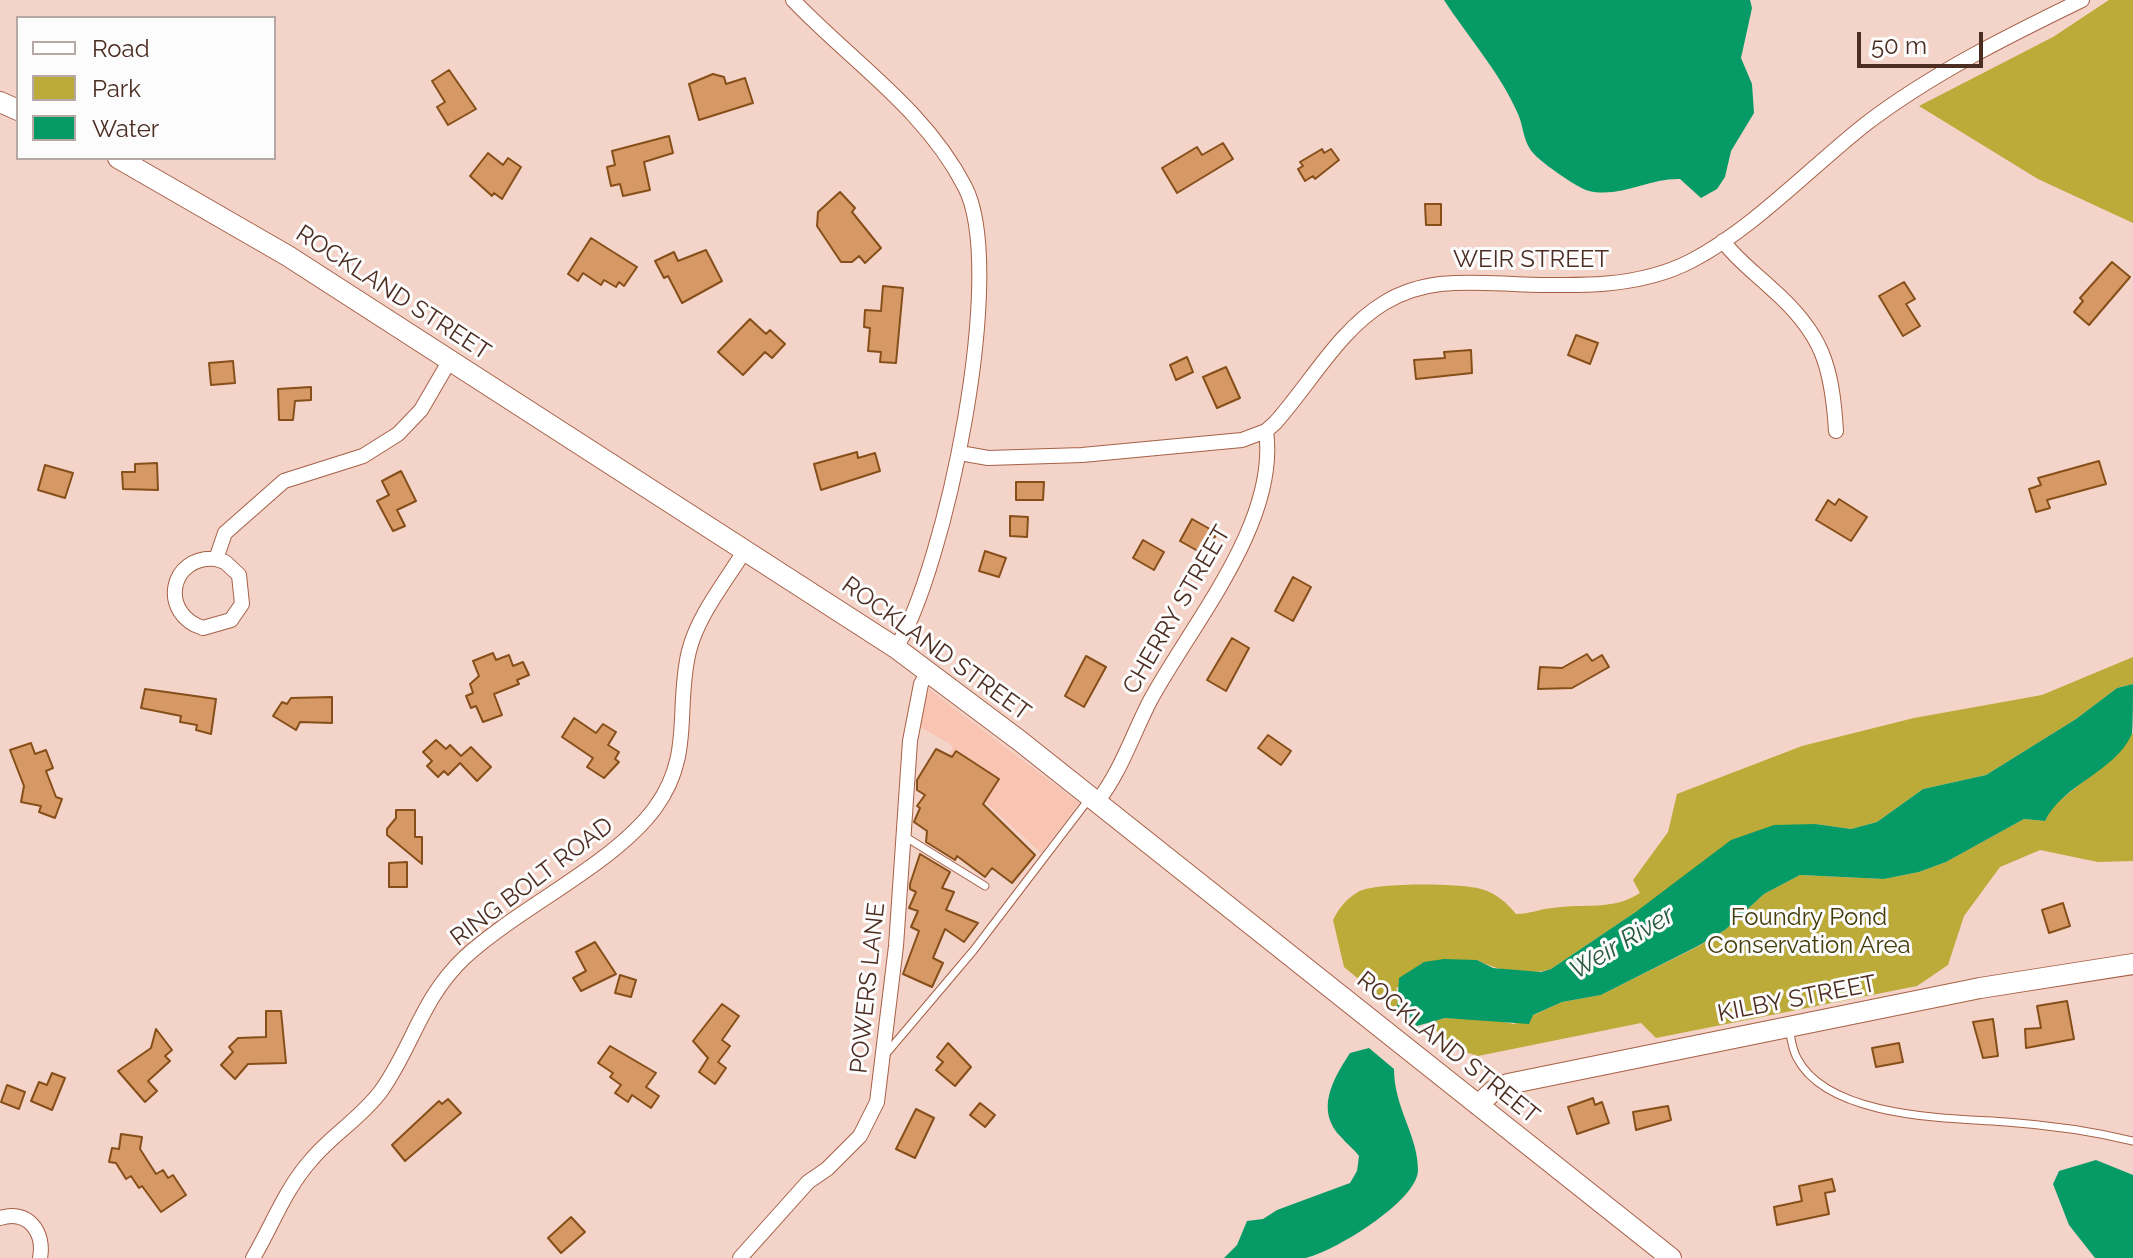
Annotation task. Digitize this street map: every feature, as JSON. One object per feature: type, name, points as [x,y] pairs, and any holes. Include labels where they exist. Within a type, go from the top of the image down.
[{"type":"main road","name":"ROCKLAND STREET","points":[[122,160],[257,237],[896,648],[1094,800],[1671,1258]]},
{"type":"main road","name":"KILBY STREET","points":[[1478,1105],[1493,1091],[1508,1084],[1980,988],[2133,964]]},
{"type":"street","points":[[793,0],[920,122],[953,166],[972,201],[979,226],[981,268],[960,453],[916,599],[896,648]]},
{"type":"street","name":"WEIR STREET","points":[[1266,431],[1356,325],[1384,303],[1413,288],[1452,282],[1573,286],[1631,280],[1680,267],[1723,241],[1868,123],[1920,86],[2082,0]]},
{"type":"street","points":[[1723,241],[1733,254],[1796,309],[1813,331],[1828,365],[1836,431]]},
{"type":"street","points":[[216,559],[225,533],[284,481],[363,456],[398,434],[421,410],[450,360]]},
{"type":"street","points":[[960,453],[988,458],[1126,452],[1242,440],[1266,431]]},
{"type":"street","name":"CHERRY STREET","points":[[1094,800],[1114,779],[1153,696],[1252,522],[1265,473],[1266,431]]},
{"type":"street","name":"RING BOLT ROAD","points":[[253,1258],[297,1176],[383,1087],[422,1010],[448,975],[508,922],[629,836],[656,807],[674,772],[682,746],[686,664],[694,635],[745,550]]},
{"type":"street","points":[[205,558],[216,559],[225,562],[239,575],[242,604],[231,620],[203,628],[185,619],[179,612],[175,603],[175,583],[186,566],[205,558]]},
{"type":"street","name":"POWERS LANE","points":[[740,1258],[803,1187],[860,1136],[877,1102],[896,946],[910,741],[921,684],[928,672]]},
{"type":"street","points":[[0,1218],[14,1215],[30,1222],[41,1237],[40,1258]]},
{"type":"lane","points":[[883,1057],[1094,800]]},
{"type":"lane","points":[[902,835],[924,845],[985,886]]},
{"type":"lane","points":[[1789,1026],[1795,1055],[1808,1072],[1826,1087],[1876,1106],[1924,1117],[2094,1131],[2133,1141]]},
{"type":"shaded area","points":[[929,689],[1079,803],[1041,853],[985,802],[941,774],[953,746],[919,726]]},
{"type":"green space","points":[[2109,0],[2133,0],[2133,223],[2038,179],[1919,106],[2053,37]]},
{"type":"green space","points":[[2133,657],[2133,684],[2117,688],[2076,719],[1986,775],[1923,789],[1877,822],[1851,829],[1816,824],[1637,911],[1551,969],[1513,971],[1477,960],[1396,988],[1400,1002],[1397,1011],[1344,967],[1333,920],[1343,904],[1358,892],[1399,885],[1471,887],[1496,896],[1516,914],[1630,899],[1640,893],[1633,880],[1668,832],[1677,794],[1802,746],[1914,718],[2042,695]]},
{"type":"green space","name":"Foundry Pond Conservation Area","points":[[2133,733],[2133,861],[2098,862],[2040,850],[2000,867],[1964,916],[1948,965],[1917,986],[1656,1038],[1641,1023],[1478,1056],[1459,1050],[1427,1023],[1445,1018],[1489,1019],[1514,1024],[1562,1002],[1601,995],[1699,946],[1725,930],[1764,894],[1800,875],[1884,879],[1919,872],[1946,862],[2024,819],[2045,821],[2052,807],[2117,754]]},
{"type":"water","points":[[1444,0],[1750,0],[1752,8],[1741,58],[1752,84],[1754,113],[1731,151],[1725,177],[1717,189],[1701,198],[1680,179],[1601,192],[1589,191],[1567,179],[1530,149],[1518,114],[1503,85]]},
{"type":"water","name":"Weir River","points":[[2133,684],[2132,734],[2124,747],[2064,797],[2045,821],[2024,819],[1946,862],[1919,872],[1884,879],[1800,875],[1764,894],[1725,930],[1698,946],[1601,995],[1562,1002],[1533,1015],[1529,1024],[1445,1018],[1417,1026],[1397,1011],[1399,978],[1424,962],[1477,960],[1493,968],[1541,972],[1551,969],[1637,911],[1731,840],[1774,825],[1816,824],[1851,829],[1877,822],[1923,789],[1986,775],[2076,719],[2117,688]]},
{"type":"water","points":[[1369,1048],[1394,1069],[1398,1096],[1417,1157],[1418,1170],[1414,1182],[1404,1196],[1372,1224],[1318,1254],[1305,1258],[1224,1258],[1237,1245],[1247,1221],[1263,1219],[1277,1210],[1350,1183],[1357,1171],[1359,1156],[1334,1128],[1329,1117],[1329,1095],[1350,1053]]},
{"type":"water","points":[[2096,1160],[2133,1175],[2133,1258],[2095,1258],[2069,1225],[2053,1184],[2059,1171]]},
{"type":"building","points":[[449,70],[476,109],[448,125],[437,107],[445,102],[432,81]]},
{"type":"building","points":[[713,74],[724,77],[726,84],[745,78],[753,103],[699,120],[689,84]]},
{"type":"building","points":[[669,136],[673,153],[644,162],[650,190],[623,196],[620,184],[611,186],[607,167],[615,165],[612,151]]},
{"type":"building","points":[[1223,143],[1233,159],[1177,193],[1162,168],[1197,147],[1202,155]]},
{"type":"building","points":[[1322,149],[1324,153],[1331,149],[1339,160],[1315,179],[1313,176],[1305,181],[1298,169],[1303,166],[1300,162]]},
{"type":"building","points":[[488,153],[503,165],[508,158],[521,167],[502,199],[494,193],[492,196],[470,176]]},
{"type":"building","points":[[840,192],[855,208],[852,212],[881,248],[865,263],[859,256],[852,262],[841,262],[817,226],[818,212]]},
{"type":"building","points":[[1425,204],[1441,204],[1441,225],[1426,225]]},
{"type":"building","points":[[591,238],[637,267],[624,286],[619,282],[616,287],[604,280],[601,285],[583,273],[578,281],[568,274]]},
{"type":"building","points":[[706,250],[722,281],[682,303],[668,276],[664,278],[655,261],[674,252],[678,261]]},
{"type":"building","points":[[2112,262],[2130,277],[2089,325],[2074,312],[2083,301],[2080,298]]},
{"type":"building","points":[[1904,282],[1915,299],[1906,304],[1920,326],[1903,336],[1879,296]]},
{"type":"building","points":[[883,286],[903,288],[896,363],[880,362],[881,352],[868,351],[870,328],[864,327],[865,310],[881,311]]},
{"type":"building","points":[[750,319],[766,334],[770,330],[785,344],[772,358],[765,352],[743,375],[718,352]]},
{"type":"building","points":[[1576,335],[1598,343],[1590,364],[1568,355]]},
{"type":"building","points":[[1471,350],[1472,373],[1416,379],[1414,360],[1445,358],[1444,352]]},
{"type":"building","points":[[1187,357],[1193,372],[1176,380],[1170,365]]},
{"type":"building","points":[[233,361],[235,383],[211,385],[209,363]]},
{"type":"building","points":[[1226,367],[1240,398],[1217,408],[1203,377]]},
{"type":"building","points":[[311,387],[311,400],[295,401],[293,420],[279,420],[278,389]]},
{"type":"building","points":[[857,452],[858,458],[875,453],[880,471],[821,490],[814,464]]},
{"type":"building","points":[[2099,461],[2106,484],[2047,500],[2050,508],[2036,512],[2029,489],[2041,485],[2038,478]]},
{"type":"building","points":[[157,463],[158,490],[123,489],[122,472],[135,472],[135,464]]},
{"type":"building","points":[[45,465],[73,473],[65,498],[38,490]]},
{"type":"building","points":[[401,471],[416,501],[397,510],[405,526],[393,531],[377,501],[389,495],[382,481]]},
{"type":"building","points":[[1016,482],[1044,482],[1043,500],[1016,500]]},
{"type":"building","points":[[1839,499],[1867,517],[1851,541],[1816,520],[1828,500],[1835,505]]},
{"type":"building","points":[[1010,516],[1028,517],[1027,537],[1010,536]]},
{"type":"building","points":[[1192,519],[1217,533],[1205,555],[1180,541]]},
{"type":"building","points":[[1143,540],[1164,552],[1154,570],[1133,558]]},
{"type":"building","points":[[985,551],[1006,558],[999,577],[979,571]]},
{"type":"building","points":[[1293,577],[1311,587],[1293,621],[1275,611]]},
{"type":"building","points":[[1232,638],[1249,648],[1226,691],[1207,680]]},
{"type":"building","points":[[493,653],[496,660],[509,655],[513,666],[523,662],[529,675],[517,680],[519,684],[494,694],[502,715],[483,722],[476,706],[471,708],[466,696],[473,693],[470,684],[479,676],[473,661]]},
{"type":"building","points":[[1587,654],[1592,661],[1602,655],[1609,667],[1572,688],[1538,689],[1540,667],[1562,668]]},
{"type":"building","points":[[1086,656],[1106,667],[1084,707],[1065,696]]},
{"type":"building","points":[[145,689],[216,699],[211,734],[196,730],[197,725],[180,722],[181,716],[141,708]]},
{"type":"building","points":[[332,697],[332,723],[300,722],[296,730],[273,716],[282,702],[287,704],[291,698]]},
{"type":"building","points":[[574,718],[596,733],[603,724],[616,732],[608,745],[619,752],[615,759],[619,762],[604,778],[587,767],[593,758],[562,737]]},
{"type":"building","points":[[1268,735],[1291,751],[1281,765],[1258,748]]},
{"type":"building","points":[[436,740],[446,749],[450,745],[461,756],[471,747],[491,767],[477,781],[460,763],[448,775],[444,771],[438,777],[427,766],[432,761],[423,752]]},
{"type":"building","points":[[31,743],[35,754],[46,750],[53,768],[46,771],[56,797],[62,799],[55,818],[39,812],[41,806],[21,802],[24,786],[10,750]]},
{"type":"building","points":[[936,749],[952,757],[956,751],[999,779],[983,804],[1035,855],[1012,883],[992,868],[985,877],[957,856],[955,860],[926,842],[927,831],[914,822],[920,808],[917,806],[925,795],[917,790],[917,780]]},
{"type":"building","points":[[396,810],[415,810],[415,837],[422,837],[422,864],[387,835],[387,829],[396,818]]},
{"type":"building","points":[[920,854],[950,872],[942,888],[954,892],[946,910],[978,923],[964,942],[945,929],[933,958],[943,963],[932,987],[903,974],[919,931],[911,927],[918,911],[909,908],[916,892],[910,889],[910,884]]},
{"type":"building","points":[[407,862],[407,887],[389,887],[389,863]]},
{"type":"building","points":[[2063,903],[2070,926],[2049,933],[2042,910]]},
{"type":"building","points":[[595,942],[616,974],[581,991],[573,978],[586,971],[576,952]]},
{"type":"building","points":[[620,975],[636,980],[631,997],[615,993]]},
{"type":"building","points":[[2067,1001],[2074,1039],[2026,1048],[2025,1029],[2041,1028],[2037,1006]]},
{"type":"building","points":[[722,1004],[739,1016],[722,1040],[730,1046],[718,1062],[726,1068],[715,1084],[699,1072],[708,1058],[693,1041]]},
{"type":"building","points":[[266,1011],[281,1011],[286,1063],[248,1064],[235,1079],[221,1065],[233,1052],[229,1047],[238,1038],[266,1037]]},
{"type":"building","points":[[1993,1019],[1998,1056],[1983,1058],[1973,1022]]},
{"type":"building","points":[[156,1029],[172,1050],[165,1056],[170,1061],[148,1081],[157,1091],[145,1102],[118,1071],[151,1048]]},
{"type":"building","points":[[948,1043],[971,1067],[955,1086],[936,1070],[943,1062],[937,1057]]},
{"type":"building","points":[[1899,1043],[1903,1062],[1876,1067],[1872,1048]]},
{"type":"building","points":[[610,1046],[656,1073],[646,1087],[659,1096],[651,1108],[632,1095],[628,1102],[615,1093],[621,1085],[610,1077],[613,1073],[598,1063]]},
{"type":"building","points":[[52,1073],[65,1078],[52,1110],[31,1101],[39,1082],[47,1085]]},
{"type":"building","points":[[7,1085],[25,1092],[19,1109],[1,1102]]},
{"type":"building","points":[[1593,1098],[1595,1105],[1602,1102],[1609,1123],[1577,1134],[1568,1107]]},
{"type":"building","points":[[448,1099],[461,1113],[405,1161],[392,1145],[439,1101],[442,1104]]},
{"type":"building","points":[[980,1103],[995,1115],[985,1127],[970,1115]]},
{"type":"building","points":[[1668,1106],[1671,1120],[1636,1130],[1633,1112]]},
{"type":"building","points":[[916,1109],[934,1118],[915,1158],[896,1149]]},
{"type":"building","points":[[121,1134],[142,1137],[140,1149],[156,1174],[163,1170],[168,1178],[173,1175],[186,1195],[161,1212],[142,1186],[139,1188],[131,1176],[126,1179],[116,1163],[109,1162],[112,1148],[119,1149]]},
{"type":"building","points":[[1832,1179],[1835,1191],[1825,1193],[1829,1214],[1777,1225],[1774,1207],[1802,1201],[1799,1186]]},
{"type":"building","points":[[571,1217],[585,1232],[561,1253],[548,1238]]}]
